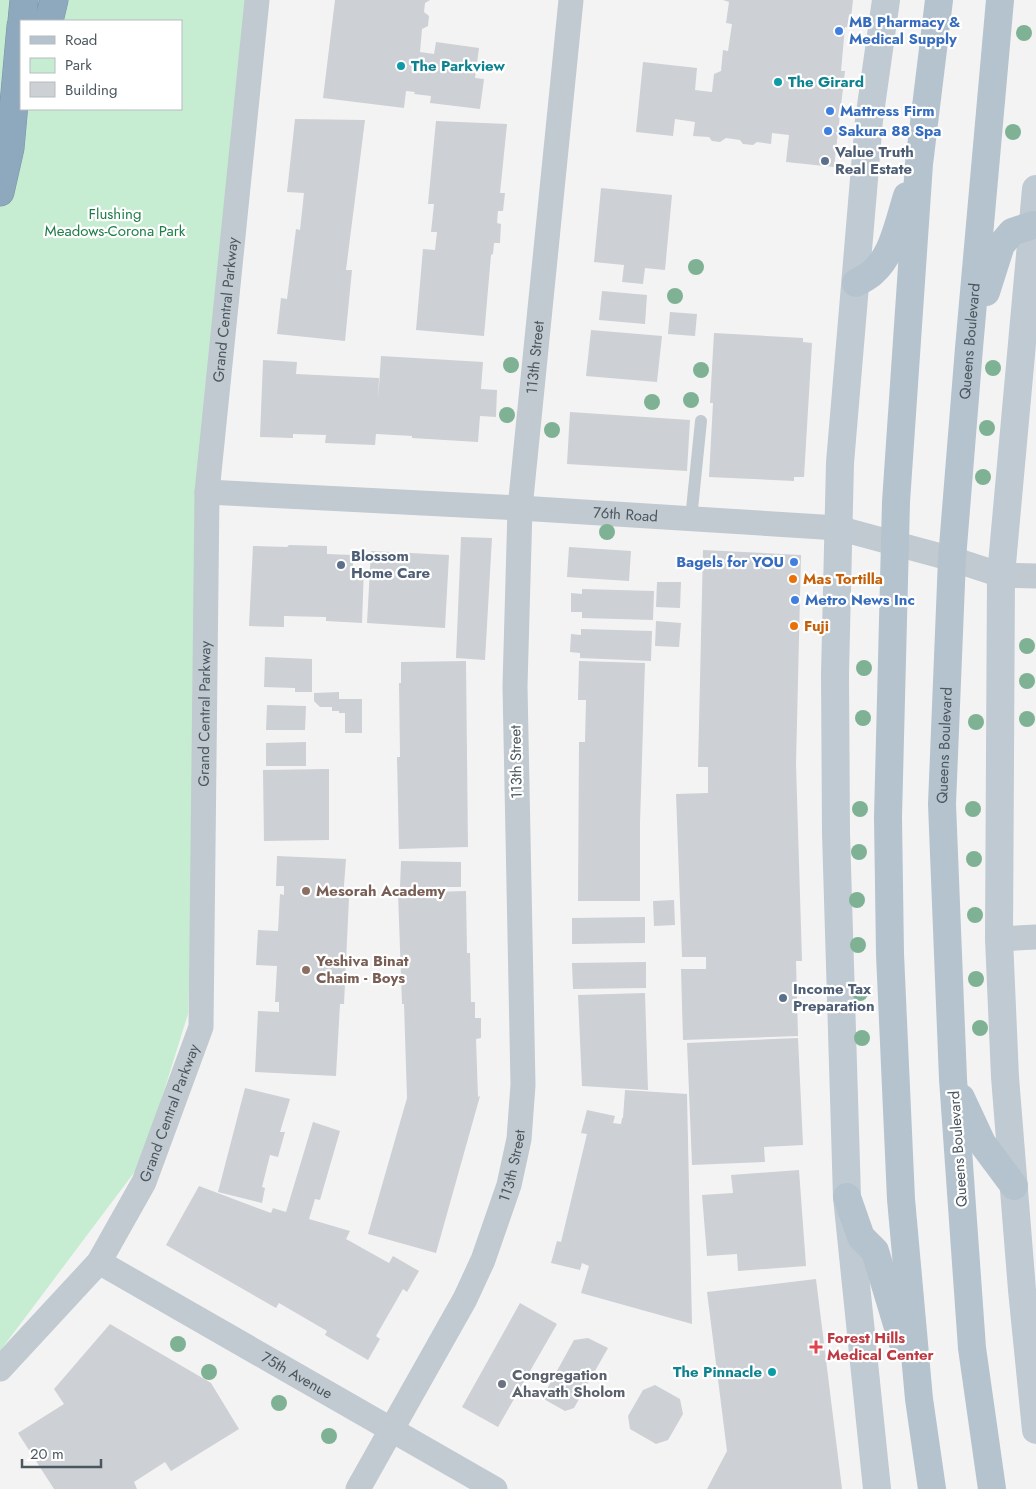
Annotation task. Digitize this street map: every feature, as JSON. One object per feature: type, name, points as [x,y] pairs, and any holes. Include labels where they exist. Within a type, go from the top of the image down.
[{"type":"highway","points":[[22,20],[24,0]]},
{"type":"highway","points":[[49,20],[54,0]]},
{"type":"highway","points":[[10,148],[20,37]]},
{"type":"highway","points":[[0,192],[10,148],[22,110]]},
{"type":"main road","points":[[932,1489],[919,1399],[901,1199],[890,954],[888,817],[894,544],[919,164],[939,0]]},
{"type":"main road","name":"Queens Boulevard","points":[[992,1489],[972,1348],[953,1080],[942,804],[952,559],[1000,0]]},
{"type":"main road","points":[[856,283],[872,273],[881,263],[889,249],[919,164]]},
{"type":"main road","points":[[969,348],[1001,245],[1012,232],[1034,225]]},
{"type":"main road","points":[[953,1080],[982,1143],[1014,1186]]},
{"type":"main road","points":[[847,1197],[861,1236],[875,1251],[919,1399]]},
{"type":"street","name":"Grand Central Parkway","points":[[0,1369],[99,1262],[144,1182],[201,1027],[207,492],[257,0]]},
{"type":"street","name":"113th Street","points":[[358,1489],[465,1299],[484,1260],[509,1185],[519,1139],[522,1085],[515,686],[520,508],[571,0]]},
{"type":"street","points":[[877,1489],[847,1197],[836,833],[835,674],[840,463],[870,120],[886,0]]},
{"type":"street","points":[[1036,189],[1001,574],[999,939],[1005,1077],[1014,1186],[1029,1289],[1036,1430]]},
{"type":"street","name":"76th Road","points":[[207,492],[520,508],[838,528],[1001,574],[1036,576]]},
{"type":"street","points":[[999,939],[1036,937]]},
{"type":"street","name":"75th Avenue","points":[[99,1262],[495,1489]]},
{"type":"lane","points":[[691,519],[701,421]]},
{"type":"green space","name":"Flushing Meadows-Corona Park","points":[[0,0],[248,0],[207,488],[188,1014],[142,1162],[0,1351]]},
{"type":"building","name":"The Parkview","points":[[335,0],[430,0],[425,3],[424,12],[429,16],[428,26],[422,29],[420,52],[434,54],[436,42],[479,48],[475,78],[484,79],[480,109],[430,103],[431,96],[406,91],[404,108],[323,98]]},
{"type":"building","name":"The Girard","points":[[723,0],[853,0],[850,28],[845,27],[841,71],[845,71],[834,167],[786,162],[789,135],[772,133],[771,144],[757,142],[753,145],[743,144],[740,140],[726,138],[720,142],[712,141],[709,137],[693,136],[695,122],[675,119],[673,136],[636,132],[643,62],[697,68],[695,90],[712,92],[714,74],[721,71],[723,50],[728,51],[732,24],[726,23],[729,2]]},
{"type":"building","points":[[295,119],[365,120],[346,270],[352,270],[345,341],[277,334],[281,298],[287,299],[296,229],[300,230],[304,193],[287,192]]},
{"type":"building","points":[[436,121],[507,124],[500,193],[505,193],[503,211],[498,211],[497,223],[501,224],[500,243],[494,243],[493,254],[491,255],[484,336],[416,330],[423,249],[435,250],[437,232],[431,232],[434,204],[428,204]]},
{"type":"building","points":[[601,188],[672,195],[665,270],[645,268],[643,284],[622,282],[624,265],[594,262]]},
{"type":"building","points":[[602,291],[647,295],[645,324],[599,320]]},
{"type":"building","points":[[670,312],[697,314],[695,336],[668,334]]},
{"type":"building","points":[[591,330],[662,336],[657,382],[586,376]]},
{"type":"building","points":[[714,333],[803,338],[803,342],[812,343],[804,477],[794,477],[794,481],[709,477],[713,403],[710,403]]},
{"type":"building","points":[[381,356],[483,362],[481,389],[497,390],[496,417],[480,416],[478,442],[376,434],[375,445],[325,443],[326,435],[293,434],[293,438],[260,437],[263,360],[297,362],[296,374],[379,378],[378,401]]},
{"type":"building","points":[[570,412],[690,420],[687,471],[567,464]]},
{"type":"building","points":[[461,537],[492,538],[485,660],[456,658]]},
{"type":"building","points":[[289,545],[327,546],[327,554],[353,555],[353,566],[364,567],[362,623],[326,621],[326,617],[284,616],[284,627],[249,626],[253,546],[287,547]]},
{"type":"building","points":[[569,547],[631,551],[629,581],[567,577]]},
{"type":"building","points":[[703,550],[801,555],[796,764],[802,961],[796,961],[798,1036],[683,1040],[681,969],[706,969],[706,957],[682,957],[676,794],[708,793],[708,767],[698,767]]},
{"type":"building","points":[[371,551],[449,555],[445,628],[367,623]]},
{"type":"building","points":[[657,582],[681,582],[680,608],[656,607]]},
{"type":"building","points":[[582,589],[654,591],[653,620],[582,618],[582,612],[571,612],[571,593],[582,594]]},
{"type":"building","points":[[656,621],[681,623],[679,647],[655,646]]},
{"type":"building","points":[[581,629],[652,631],[651,661],[580,658],[580,653],[570,652],[571,634],[581,635]]},
{"type":"building","points":[[265,657],[312,659],[312,692],[295,692],[295,688],[264,687]]},
{"type":"building","points":[[466,661],[468,847],[399,849],[397,757],[400,757],[399,683],[401,683],[401,662]]},
{"type":"building","points":[[579,661],[645,663],[640,823],[640,901],[578,901],[579,742],[585,742],[586,700],[578,700]]},
{"type":"building","points":[[339,692],[339,699],[362,699],[362,733],[345,733],[345,713],[332,711],[332,707],[320,707],[314,701],[314,693]]},
{"type":"building","points":[[267,705],[306,706],[305,730],[266,730]]},
{"type":"building","points":[[306,742],[306,766],[266,766],[266,743]]},
{"type":"building","points":[[329,769],[329,840],[264,841],[263,770]]},
{"type":"building","points":[[277,856],[346,859],[343,898],[349,898],[344,1004],[340,1004],[336,1076],[255,1072],[258,1011],[279,1012],[279,1002],[275,1002],[277,966],[256,965],[258,930],[278,931],[280,894],[284,895],[284,886],[276,886]]},
{"type":"building","points":[[401,861],[461,862],[461,887],[400,887]]},
{"type":"building","points":[[466,891],[467,953],[470,953],[471,1002],[475,1002],[475,1018],[481,1018],[481,1038],[476,1039],[478,1097],[480,1096],[436,1253],[368,1234],[407,1098],[398,893]]},
{"type":"building","points":[[674,900],[675,925],[654,926],[653,901]]},
{"type":"building","points":[[645,917],[645,943],[572,944],[572,918]]},
{"type":"building","points":[[646,962],[646,988],[573,989],[572,963]]},
{"type":"building","points":[[645,993],[648,1090],[582,1086],[578,995]]},
{"type":"building","points":[[798,1038],[803,1145],[764,1147],[765,1162],[692,1165],[687,1043]]},
{"type":"building","points":[[245,1088],[290,1099],[280,1132],[285,1132],[278,1157],[270,1155],[262,1187],[265,1188],[262,1203],[218,1192]]},
{"type":"building","points":[[625,1090],[687,1094],[692,1324],[581,1293],[589,1266],[582,1263],[580,1270],[551,1263],[557,1241],[561,1242],[587,1134],[581,1133],[587,1110],[615,1116],[613,1123],[621,1124]]},
{"type":"building","points":[[313,1122],[340,1131],[320,1200],[315,1199],[309,1219],[350,1231],[346,1239],[389,1263],[393,1256],[419,1271],[407,1292],[403,1289],[376,1336],[380,1339],[368,1360],[325,1335],[327,1331],[279,1303],[276,1308],[166,1245],[199,1186],[271,1213],[273,1208],[286,1212]]},
{"type":"building","points":[[799,1170],[806,1266],[738,1271],[737,1254],[707,1256],[702,1195],[733,1193],[731,1175]]},
{"type":"building","name":"The Pinnacle","points":[[816,1279],[842,1489],[707,1489],[727,1451],[707,1292]]},
{"type":"building","points":[[520,1303],[557,1324],[498,1427],[462,1407]]},
{"type":"building","points":[[110,1324],[211,1383],[239,1429],[171,1471],[165,1462],[134,1482],[137,1489],[54,1489],[18,1433],[64,1404],[54,1389]]},
{"type":"building","points":[[588,1338],[608,1348],[574,1408],[565,1411],[542,1398],[574,1340]]},
{"type":"building","points":[[655,1385],[680,1399],[683,1414],[668,1440],[656,1444],[630,1429],[628,1416],[643,1390]]},
{"type":"place","name":"MB Pharmacy & Medical Supply","points":[[839,31]]},
{"type":"place","name":"The Parkview","points":[[401,66]]},
{"type":"place","name":"The Girard","points":[[778,82]]},
{"type":"place","name":"Mattress Firm","points":[[830,111]]},
{"type":"place","name":"Sakura 88 Spa","points":[[828,131]]},
{"type":"place","name":"Value Truth Real Estate","points":[[825,161]]},
{"type":"place","name":"Bagels for YOU","points":[[794,562]]},
{"type":"place","name":"Blossom Home Care","points":[[341,565]]},
{"type":"place","name":"Mas Tortilla","points":[[793,579]]},
{"type":"place","name":"Metro News Inc","points":[[795,600]]},
{"type":"place","name":"Fuji","points":[[794,626]]},
{"type":"place","name":"Mesorah Academy","points":[[306,891]]},
{"type":"place","name":"Yeshiva Binat Chaim - Boys","points":[[306,970]]},
{"type":"place","name":"Income Tax Preparation","points":[[783,998]]},
{"type":"place","name":"Forest Hills Medical Center","points":[[816,1347]]},
{"type":"place","name":"The Pinnacle","points":[[772,1372]]},
{"type":"place","name":"Congregation Ahavath Sholom","points":[[502,1384]]}]
